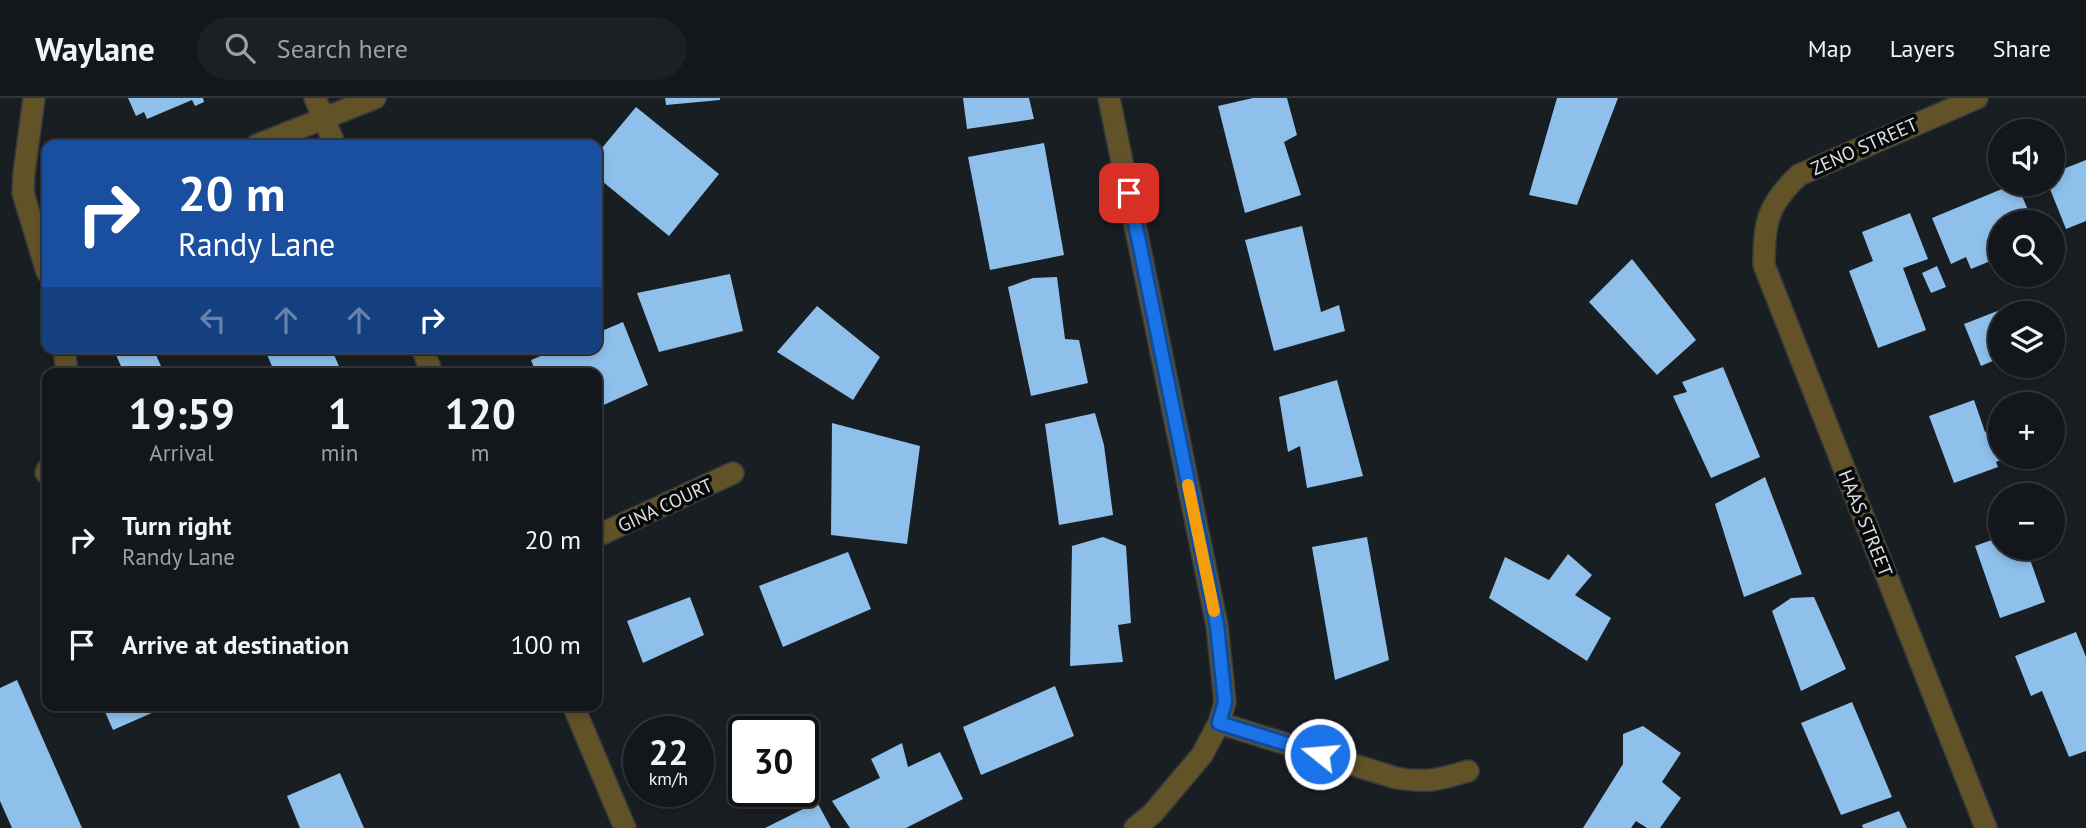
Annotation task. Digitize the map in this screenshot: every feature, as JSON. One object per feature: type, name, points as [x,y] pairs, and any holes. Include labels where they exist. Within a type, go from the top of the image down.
[{"type":"street","points":[[34,98],[23,193],[42,233]]},
{"type":"street","points":[[315,98],[333,140]]},
{"type":"street","points":[[270,140],[375,98]]},
{"type":"street","points":[[1109,98],[1217,625],[1225,702],[1219,723],[1202,755],[1153,813],[1135,828]]},
{"type":"street","name":"ZENO STREET","points":[[1768,215],[1781,192],[1799,175],[1977,98]]},
{"type":"street","name":"HAAS STREET","points":[[1768,215],[1764,265],[1986,828]]},
{"type":"street","name":"GINA COURT","points":[[602,534],[733,473]]},
{"type":"street","points":[[576,711],[625,828]]},
{"type":"street","points":[[1219,723],[1396,778],[1419,782],[1438,780],[1468,771]]},
{"type":"building","points":[[128,98],[203,98],[204,102],[195,106],[192,100],[147,119],[144,112],[136,116]]},
{"type":"building","points":[[665,98],[720,98],[720,100],[666,105]]},
{"type":"building","points":[[963,98],[1029,98],[1034,119],[967,129]]},
{"type":"building","points":[[1253,98],[1287,98],[1297,135],[1284,142],[1301,195],[1245,213],[1218,106]]},
{"type":"building","points":[[1557,98],[1618,98],[1577,205],[1529,195]]},
{"type":"building","points":[[636,107],[719,174],[669,236],[602,181],[602,148]]},
{"type":"building","points":[[1044,143],[1064,255],[990,270],[968,157]]},
{"type":"building","points":[[2086,160],[2086,221],[2066,229],[2065,210],[2058,210],[2053,196],[2065,196],[2065,168]]},
{"type":"building","points":[[1988,195],[2022,196],[2028,210],[1988,210],[1988,262],[1971,269],[1966,257],[1951,264],[1932,218]]},
{"type":"building","points":[[1910,213],[1928,259],[1903,268],[1926,330],[1878,348],[1849,271],[1873,261],[1862,232]]},
{"type":"building","points":[[1302,226],[1321,312],[1339,305],[1345,331],[1274,351],[1245,240]]},
{"type":"building","points":[[1632,259],[1696,340],[1657,375],[1589,302]]},
{"type":"building","points":[[1937,266],[1946,287],[1931,293],[1922,273]]},
{"type":"building","points":[[730,274],[743,331],[659,352],[637,293]]},
{"type":"building","points":[[1057,277],[1065,339],[1079,340],[1088,383],[1031,396],[1008,287],[1033,278]]},
{"type":"building","points":[[817,306],[880,357],[853,400],[777,352]]},
{"type":"building","points":[[1988,315],[1988,363],[1981,366],[1964,324]]},
{"type":"building","points":[[623,322],[648,385],[602,406],[602,368],[534,368],[531,360],[546,354],[602,354],[602,331]]},
{"type":"building","points":[[116,354],[156,354],[162,368],[122,368]]},
{"type":"building","points":[[267,354],[334,354],[340,368],[273,368]]},
{"type":"building","points":[[1723,367],[1760,457],[1711,478],[1673,396],[1687,392],[1682,382]]},
{"type":"building","points":[[1337,380],[1363,476],[1307,488],[1300,446],[1288,452],[1279,397]]},
{"type":"building","points":[[1974,400],[1985,432],[1988,431],[1988,469],[1992,469],[1954,483],[1929,416]]},
{"type":"building","points":[[1095,413],[1104,445],[1113,515],[1059,525],[1045,424]]},
{"type":"building","points":[[832,423],[920,446],[907,544],[831,535]]},
{"type":"building","points":[[1765,477],[1802,574],[1744,597],[1715,504]]},
{"type":"building","points":[[1103,537],[1126,546],[1131,623],[1118,625],[1123,662],[1070,666],[1072,546]]},
{"type":"building","points":[[1367,537],[1389,660],[1335,680],[1312,547]]},
{"type":"building","points":[[1988,541],[1988,560],[2030,560],[2045,602],[2000,618],[1975,546]]},
{"type":"building","points":[[848,552],[871,609],[783,647],[759,586]]},
{"type":"building","points":[[1568,554],[1592,575],[1575,595],[1611,618],[1587,661],[1489,598],[1505,557],[1549,580]]},
{"type":"building","points":[[690,597],[704,635],[643,663],[627,621]]},
{"type":"building","points":[[1814,597],[1846,669],[1801,691],[1772,611],[1791,598]]},
{"type":"building","points":[[2076,632],[2086,657],[2086,751],[2069,757],[2042,691],[2031,696],[2015,656]]},
{"type":"building","points":[[17,680],[82,828],[12,828],[0,801],[0,688]]},
{"type":"building","points":[[1055,686],[1074,736],[981,775],[963,727]]},
{"type":"building","points":[[1852,702],[1892,797],[1841,815],[1801,723]]},
{"type":"building","points":[[105,711],[156,711],[113,730]]},
{"type":"building","points":[[1643,726],[1681,753],[1662,782],[1681,798],[1660,828],[1647,828],[1636,821],[1631,828],[1583,828],[1623,764],[1623,734]]},
{"type":"building","points":[[902,743],[908,767],[940,752],[963,799],[906,828],[850,828],[832,801],[880,778],[871,759]]},
{"type":"building","points":[[340,773],[364,828],[300,828],[287,796]]},
{"type":"building","points":[[819,806],[831,828],[765,828],[807,807]]},
{"type":"building","points":[[1899,811],[1907,828],[1863,828],[1862,825]]},
{"type":"slow traffic","points":[[1188,485],[1214,611]]},
{"type":"route","points":[[1129,193],[1217,625],[1225,702],[1219,723],[1320,754]]}]
